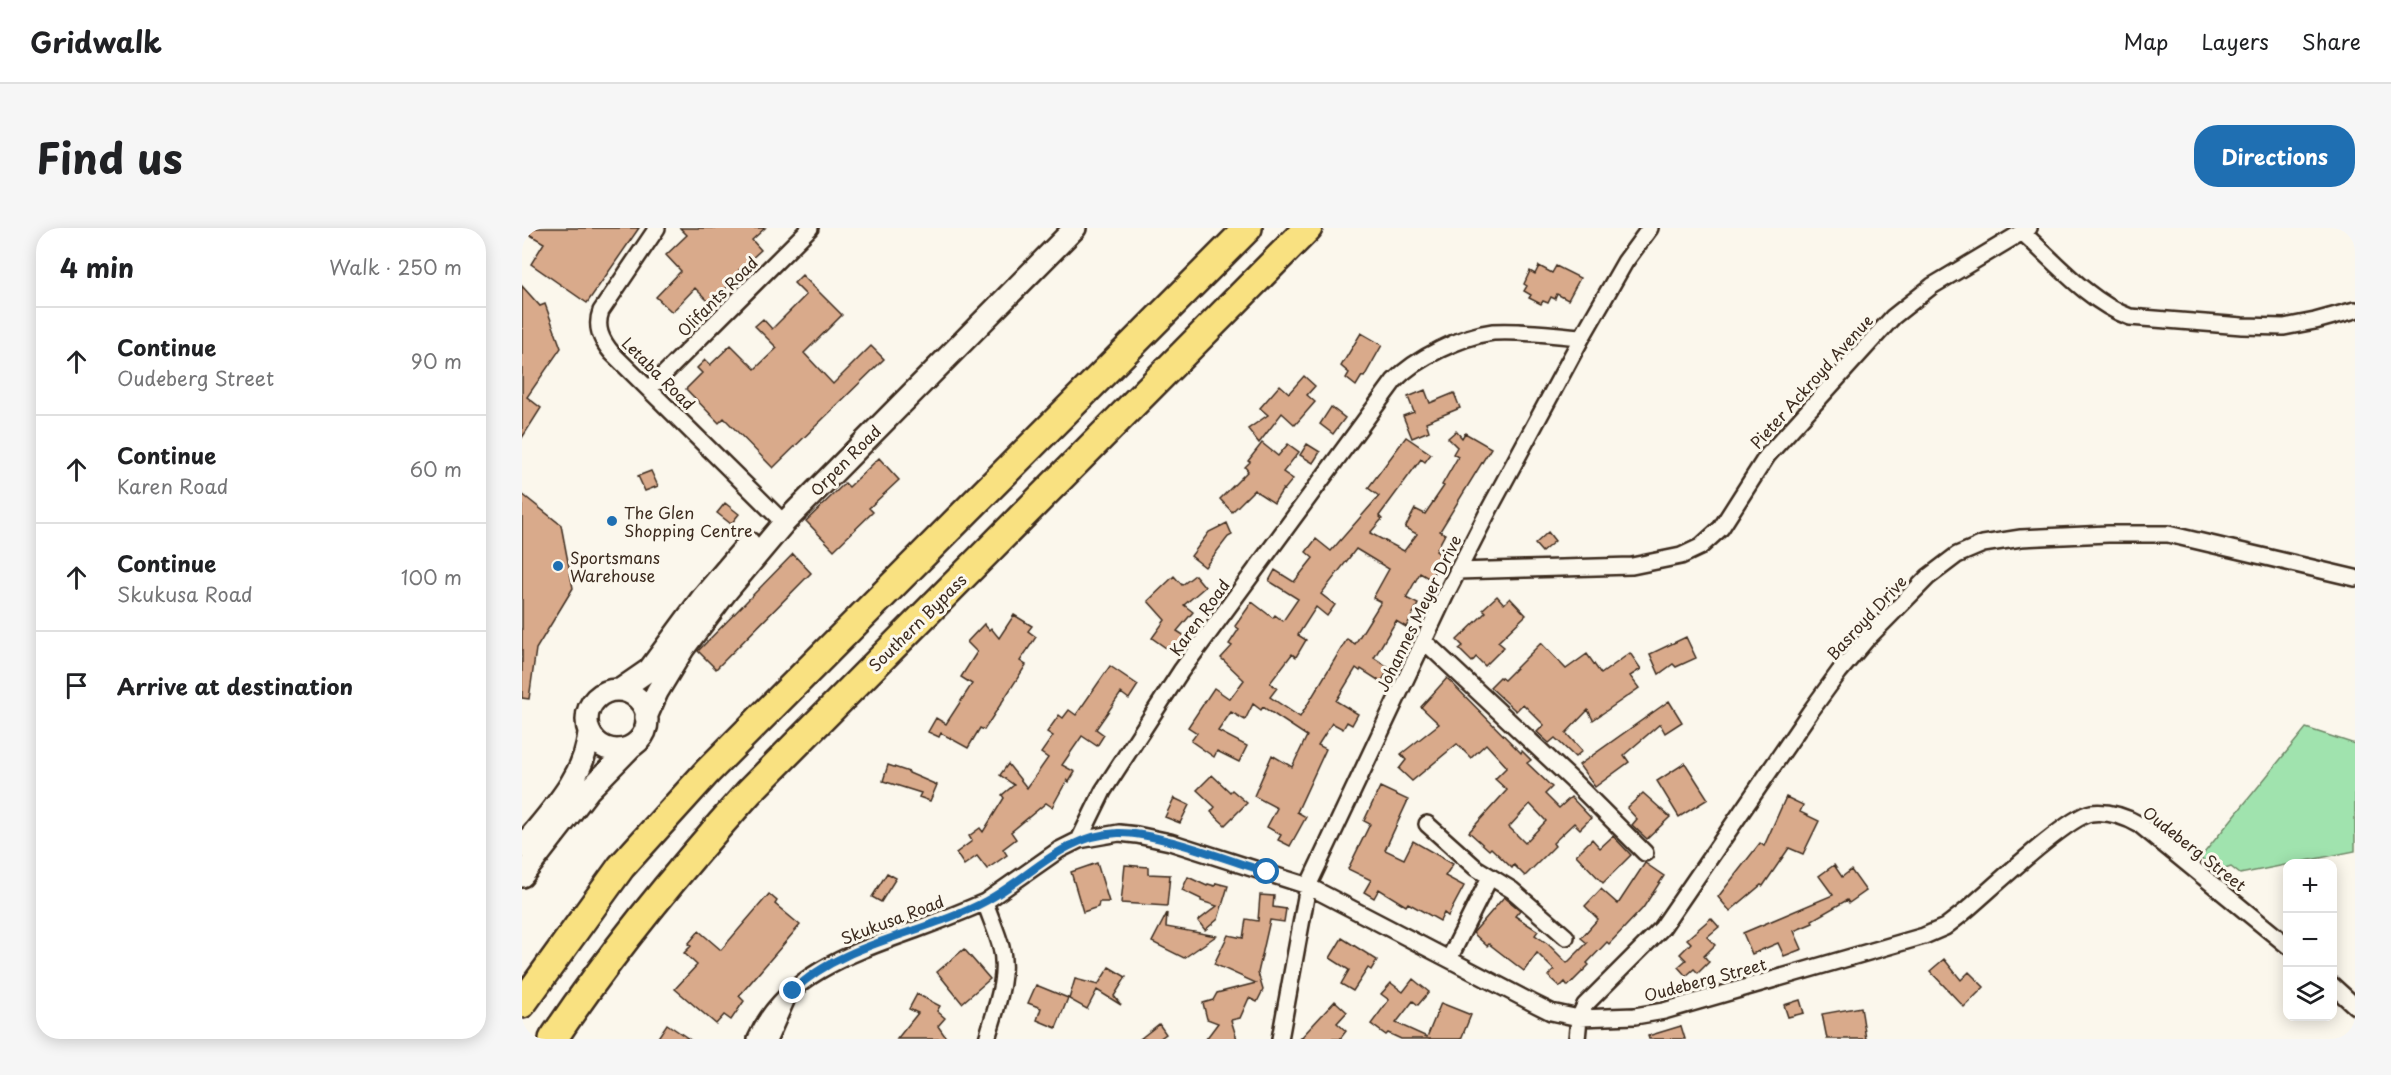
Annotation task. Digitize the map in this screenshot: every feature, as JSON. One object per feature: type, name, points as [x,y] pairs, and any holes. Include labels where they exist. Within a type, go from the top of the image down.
[{"type":"highway","points":[[522,1004],[621,867],[707,772],[1248,228]]},
{"type":"highway","name":"Southern Bypass","points":[[554,1039],[624,939],[696,851],[749,792],[1308,228]]},
{"type":"street","name":"Letaba Road","points":[[657,228],[601,311],[598,324],[604,344],[779,518]]},
{"type":"street","name":"Olifants Road","points":[[649,389],[810,228]]},
{"type":"street","name":"Orpen Road","points":[[620,690],[649,670],[703,597],[1056,228]]},
{"type":"street","name":"Orpen Road","points":[[646,717],[657,692],[683,649],[779,518],[1075,228]]},
{"type":"street","name":"Johannes Meyer Drive","points":[[1280,1039],[1308,886],[1457,572],[1582,337],[1626,262],[1650,228]]},
{"type":"street","points":[[2026,230],[2098,299],[2130,317],[2219,325],[2284,327],[2355,310]]},
{"type":"street","name":"Pieter Ackroyd Avenue","points":[[1457,572],[1632,566],[1681,555],[1700,546],[1721,528],[1771,450],[1893,317],[1932,286],[2026,230]]},
{"type":"street","name":"Karen Road","points":[[1079,840],[1103,791],[1181,671],[1384,392],[1403,371],[1438,351],[1486,333],[1510,332],[1582,337]]},
{"type":"street","name":"Basroyd Drive","points":[[1579,1018],[1590,1000],[1662,928],[1810,711],[1845,664],[1928,577],[1957,555],[1983,544],[2009,539],[2108,534],[2168,534],[2355,578]]},
{"type":"street","points":[[1424,641],[1572,780],[1645,853]]},
{"type":"street","points":[[522,848],[579,771],[588,748],[589,733],[586,723],[591,705],[605,692],[620,690],[634,695],[641,702],[646,717],[645,731],[640,740],[588,791],[522,876]]},
{"type":"street","points":[[589,733],[603,747],[612,750],[622,750],[632,746]]},
{"type":"street","name":"Oudeberg Street","points":[[1079,840],[1119,833],[1137,835],[1170,842],[1308,886],[1542,1008],[1579,1018],[1615,1019],[1664,1011],[1924,936],[1945,927],[2068,824],[2090,813],[2111,814],[2140,825],[2283,942]]},
{"type":"street","points":[[1427,824],[1458,853],[1512,890],[1566,937]]},
{"type":"street","points":[[987,1039],[1001,990],[1003,967],[1001,948],[984,902],[1059,850],[1079,840]]},
{"type":"street","points":[[1449,959],[1490,877]]},
{"type":"street","name":"Skukusa Road","points":[[756,1039],[772,1010],[805,980],[839,959],[984,902]]},
{"type":"street","points":[[2337,990],[2355,1006]]},
{"type":"street","name":"Skukusa Road","points":[[769,1039],[787,998]]},
{"type":"street","points":[[1577,1039],[1579,1018]]},
{"type":"green space","points":[[2306,728],[2355,744],[2355,851],[2315,859],[2283,859],[2283,865],[2240,874],[2231,867],[2219,871],[2200,858]]},
{"type":"building","points":[[522,228],[639,228],[587,303],[531,264],[544,243]]},
{"type":"building","points":[[680,228],[765,228],[752,240],[761,250],[739,270],[741,272],[711,304],[695,288],[672,312],[656,297],[681,271],[666,255],[687,235]]},
{"type":"building","points":[[1539,266],[1552,273],[1556,266],[1580,278],[1568,300],[1557,294],[1555,299],[1551,297],[1548,303],[1543,301],[1541,304],[1529,298],[1531,295],[1524,291],[1527,286],[1524,284],[1530,271],[1535,274]]},
{"type":"building","points":[[802,275],[842,315],[804,353],[833,384],[871,346],[884,359],[773,468],[724,418],[719,423],[686,389],[702,373],[697,368],[705,360],[710,365],[731,345],[755,369],[777,348],[755,326],[763,319],[772,329],[806,295],[794,283]]},
{"type":"building","points":[[522,286],[540,306],[545,304],[561,348],[527,397],[541,408],[522,438]]},
{"type":"building","points":[[1361,333],[1382,345],[1364,377],[1362,376],[1356,386],[1346,378],[1349,373],[1341,366]]},
{"type":"building","points":[[1304,376],[1315,386],[1307,395],[1315,402],[1295,425],[1282,413],[1259,443],[1248,429],[1268,415],[1260,408],[1280,385],[1289,393]]},
{"type":"building","points":[[1425,390],[1430,403],[1454,393],[1460,408],[1426,422],[1429,431],[1412,438],[1403,416],[1414,412],[1408,397]]},
{"type":"building","points":[[1331,407],[1345,418],[1333,434],[1320,424]]},
{"type":"building","points":[[1456,431],[1462,438],[1465,433],[1491,448],[1440,531],[1445,534],[1436,551],[1442,556],[1433,568],[1436,569],[1430,579],[1420,573],[1406,598],[1418,604],[1406,627],[1396,621],[1374,658],[1390,668],[1381,682],[1356,668],[1336,701],[1358,714],[1352,725],[1347,722],[1343,729],[1332,723],[1318,745],[1326,749],[1297,812],[1306,817],[1290,846],[1278,840],[1281,835],[1267,827],[1277,808],[1254,796],[1272,755],[1292,767],[1307,736],[1263,707],[1261,710],[1253,704],[1245,720],[1231,712],[1218,731],[1247,746],[1239,762],[1217,751],[1214,757],[1191,741],[1197,733],[1188,727],[1214,688],[1230,699],[1244,680],[1221,658],[1232,646],[1229,644],[1239,629],[1235,626],[1252,602],[1273,618],[1275,615],[1283,621],[1298,599],[1269,581],[1275,570],[1294,582],[1313,558],[1306,552],[1316,539],[1331,551],[1379,496],[1368,488],[1406,437],[1431,454],[1425,462],[1421,459],[1379,516],[1382,519],[1370,533],[1404,551],[1417,534],[1405,528],[1415,509],[1425,514],[1444,486],[1442,485],[1458,457],[1453,454],[1457,447],[1448,438]],"holes":[[[1356,549],[1389,569],[1373,598],[1381,602],[1355,644],[1347,639],[1300,717],[1270,697],[1277,688],[1270,683],[1292,654],[1296,657],[1306,640],[1298,635],[1316,607],[1327,616],[1335,605],[1321,594]]]},
{"type":"building","points":[[1262,443],[1278,456],[1288,444],[1299,452],[1283,472],[1293,479],[1274,503],[1254,490],[1232,512],[1220,499],[1248,471],[1245,467],[1250,462],[1248,461]]},
{"type":"building","points":[[1307,444],[1320,452],[1313,463],[1300,455]]},
{"type":"building","points":[[879,458],[899,480],[869,508],[873,512],[834,550],[806,521],[845,483],[849,487]]},
{"type":"building","points":[[651,471],[658,486],[645,491],[638,476]]},
{"type":"building","points":[[522,494],[561,525],[573,588],[536,649],[529,699],[522,698]]},
{"type":"building","points":[[725,503],[739,514],[731,524],[717,513]]},
{"type":"building","points":[[1227,523],[1232,535],[1205,567],[1191,556],[1209,532]]},
{"type":"building","points":[[1548,532],[1555,541],[1542,552],[1535,544]]},
{"type":"building","points":[[793,554],[811,573],[716,669],[698,651]]},
{"type":"building","points":[[1195,575],[1205,587],[1184,605],[1193,612],[1177,631],[1185,636],[1174,651],[1171,648],[1169,650],[1152,638],[1165,620],[1148,601],[1174,576],[1182,585]]},
{"type":"building","points":[[1497,596],[1504,604],[1510,598],[1526,615],[1498,642],[1504,647],[1485,666],[1476,657],[1472,662],[1459,649],[1463,646],[1457,640],[1486,612],[1483,609]]},
{"type":"building","points":[[1014,615],[1032,626],[1028,631],[1036,637],[1020,661],[1026,665],[984,730],[980,728],[968,748],[941,733],[939,737],[928,732],[936,718],[946,724],[972,684],[961,677],[977,652],[967,642],[984,624],[989,630],[991,628],[999,638]]},
{"type":"building","points":[[1686,637],[1696,658],[1676,667],[1673,664],[1659,674],[1650,654]]},
{"type":"building","points":[[1541,643],[1566,669],[1587,654],[1601,674],[1630,653],[1641,669],[1630,676],[1639,688],[1593,720],[1588,710],[1566,733],[1582,751],[1575,757],[1555,738],[1549,743],[1537,732],[1544,725],[1523,704],[1516,711],[1490,687],[1500,677],[1504,680]]},
{"type":"building","points":[[1110,666],[1138,685],[1129,699],[1121,693],[1096,729],[1104,735],[1097,746],[1082,736],[1062,765],[1075,772],[1069,782],[1067,780],[1052,807],[1046,803],[1011,832],[1016,839],[1003,849],[1007,855],[987,869],[977,856],[964,865],[956,853],[972,841],[969,836],[980,828],[983,832],[1004,798],[1002,795],[1014,785],[1000,775],[1008,764],[1027,788],[1048,758],[1041,753],[1053,736],[1047,732],[1059,715],[1063,718],[1069,710],[1076,715]]},
{"type":"building","points":[[1447,678],[1521,753],[1522,751],[1531,760],[1527,763],[1552,787],[1545,794],[1559,808],[1571,797],[1591,818],[1580,829],[1574,823],[1553,843],[1555,846],[1525,876],[1514,865],[1512,868],[1491,848],[1489,850],[1469,832],[1507,790],[1495,779],[1507,767],[1486,744],[1471,758],[1457,744],[1412,781],[1399,769],[1406,760],[1401,754],[1439,724],[1421,707]],"holes":[[[1530,804],[1546,821],[1525,843],[1509,827]]]},
{"type":"building","points":[[1669,701],[1682,722],[1665,733],[1660,724],[1624,755],[1629,762],[1595,787],[1579,765]]},
{"type":"building","points":[[1685,763],[1708,799],[1679,817],[1657,781]]},
{"type":"building","points":[[888,765],[937,785],[930,801],[919,797],[921,793],[883,781]]},
{"type":"building","points":[[1212,775],[1230,792],[1232,790],[1247,803],[1225,825],[1211,812],[1215,807],[1197,790]]},
{"type":"building","points":[[1380,787],[1408,800],[1385,850],[1404,859],[1413,841],[1453,864],[1445,876],[1464,886],[1448,916],[1444,913],[1440,921],[1408,903],[1406,906],[1379,889],[1374,898],[1364,892],[1371,880],[1348,869],[1370,824],[1364,821]]},
{"type":"building","points":[[1643,793],[1670,817],[1647,839],[1632,825],[1637,819],[1627,808]]},
{"type":"building","points":[[1786,797],[1803,805],[1800,812],[1819,821],[1803,854],[1789,848],[1763,886],[1761,885],[1730,911],[1718,897],[1760,843],[1764,846]]},
{"type":"building","points":[[1174,798],[1189,805],[1180,823],[1165,817]]},
{"type":"building","points":[[1613,836],[1631,855],[1603,883],[1576,855],[1592,839],[1600,848]]},
{"type":"building","points":[[1097,863],[1109,902],[1099,902],[1098,907],[1083,912],[1071,872]]},
{"type":"building","points":[[1645,863],[1664,876],[1643,908],[1609,944],[1607,942],[1568,986],[1565,982],[1560,987],[1548,976],[1554,970],[1537,953],[1524,971],[1489,944],[1487,946],[1473,933],[1504,897],[1520,910],[1515,916],[1538,931],[1535,935],[1567,963],[1587,943],[1581,938],[1598,919],[1585,906],[1601,889],[1618,904]]},
{"type":"building","points":[[1125,865],[1148,867],[1148,874],[1170,875],[1167,906],[1121,903]]},
{"type":"building","points":[[1834,865],[1842,877],[1851,870],[1866,891],[1849,903],[1847,900],[1812,920],[1813,923],[1794,931],[1802,949],[1784,956],[1778,943],[1752,954],[1743,933],[1833,895],[1819,876]]},
{"type":"building","points":[[887,873],[896,878],[881,902],[872,897]]},
{"type":"building","points":[[1188,877],[1207,886],[1208,884],[1215,886],[1216,883],[1228,886],[1218,919],[1205,930],[1198,921],[1217,906],[1201,901],[1182,890]]},
{"type":"building","points":[[769,894],[777,901],[775,904],[800,925],[739,996],[744,1001],[731,1020],[724,1015],[716,1024],[675,989],[697,965],[684,953],[691,946],[688,944],[699,931],[721,950]]},
{"type":"building","points":[[1260,895],[1274,896],[1273,907],[1286,909],[1284,922],[1270,920],[1258,973],[1263,990],[1257,1002],[1249,998],[1240,1018],[1231,1020],[1237,1039],[1206,1039],[1218,1023],[1207,1019],[1203,1003],[1213,1000],[1217,993],[1256,983],[1214,964],[1228,935],[1243,938],[1246,919],[1258,921]]},
{"type":"building","points":[[1167,913],[1166,927],[1216,936],[1184,958],[1152,942]]},
{"type":"building","points":[[1711,918],[1719,927],[1707,937],[1715,945],[1704,956],[1709,962],[1698,973],[1694,969],[1686,976],[1678,967],[1686,960],[1680,954],[1691,943],[1687,939]]},
{"type":"building","points":[[1342,938],[1377,960],[1371,970],[1368,968],[1353,991],[1341,984],[1349,970],[1330,958]]},
{"type":"building","points":[[964,949],[990,979],[962,1003],[937,972]]},
{"type":"building","points":[[1944,959],[1961,980],[1969,972],[1984,987],[1964,1007],[1930,971]]},
{"type":"building","points":[[1109,967],[1126,977],[1114,996],[1121,1005],[1097,990],[1087,1009],[1069,999],[1075,979],[1098,985]]},
{"type":"building","points":[[1413,979],[1429,992],[1418,1005],[1413,1001],[1396,1023],[1427,1037],[1441,1003],[1471,1015],[1461,1039],[1401,1039],[1388,1033],[1386,1035],[1371,1024],[1389,1000],[1381,994],[1391,983],[1403,992]]},
{"type":"building","points":[[1036,985],[1068,998],[1056,1028],[1037,1020],[1041,1008],[1028,1003]]},
{"type":"building","points":[[917,994],[940,1006],[937,1011],[945,1018],[938,1026],[947,1039],[897,1039],[918,1013],[909,1009]]},
{"type":"building","points":[[1800,1000],[1804,1013],[1788,1017],[1784,1005]]},
{"type":"building","points":[[1335,1001],[1347,1012],[1337,1023],[1346,1031],[1340,1039],[1300,1039]]},
{"type":"building","points":[[1861,1007],[1866,1039],[1827,1039],[1822,1014]]},
{"type":"building","points":[[667,1024],[689,1039],[657,1039]]},
{"type":"building","points":[[1159,1024],[1166,1034],[1159,1039],[1140,1039]]},
{"type":"building","points":[[1681,1026],[1685,1039],[1649,1039],[1648,1036]]},
{"type":"place","name":"The Glen Shopping Centre","points":[[612,521]]},
{"type":"place","name":"Sportsmans Warehouse","points":[[558,566]]},
{"type":"route","points":[[793,991],[813,974],[839,959],[984,902],[1017,882],[1059,850],[1079,840],[1119,833],[1137,835],[1170,842],[1267,872]]}]
